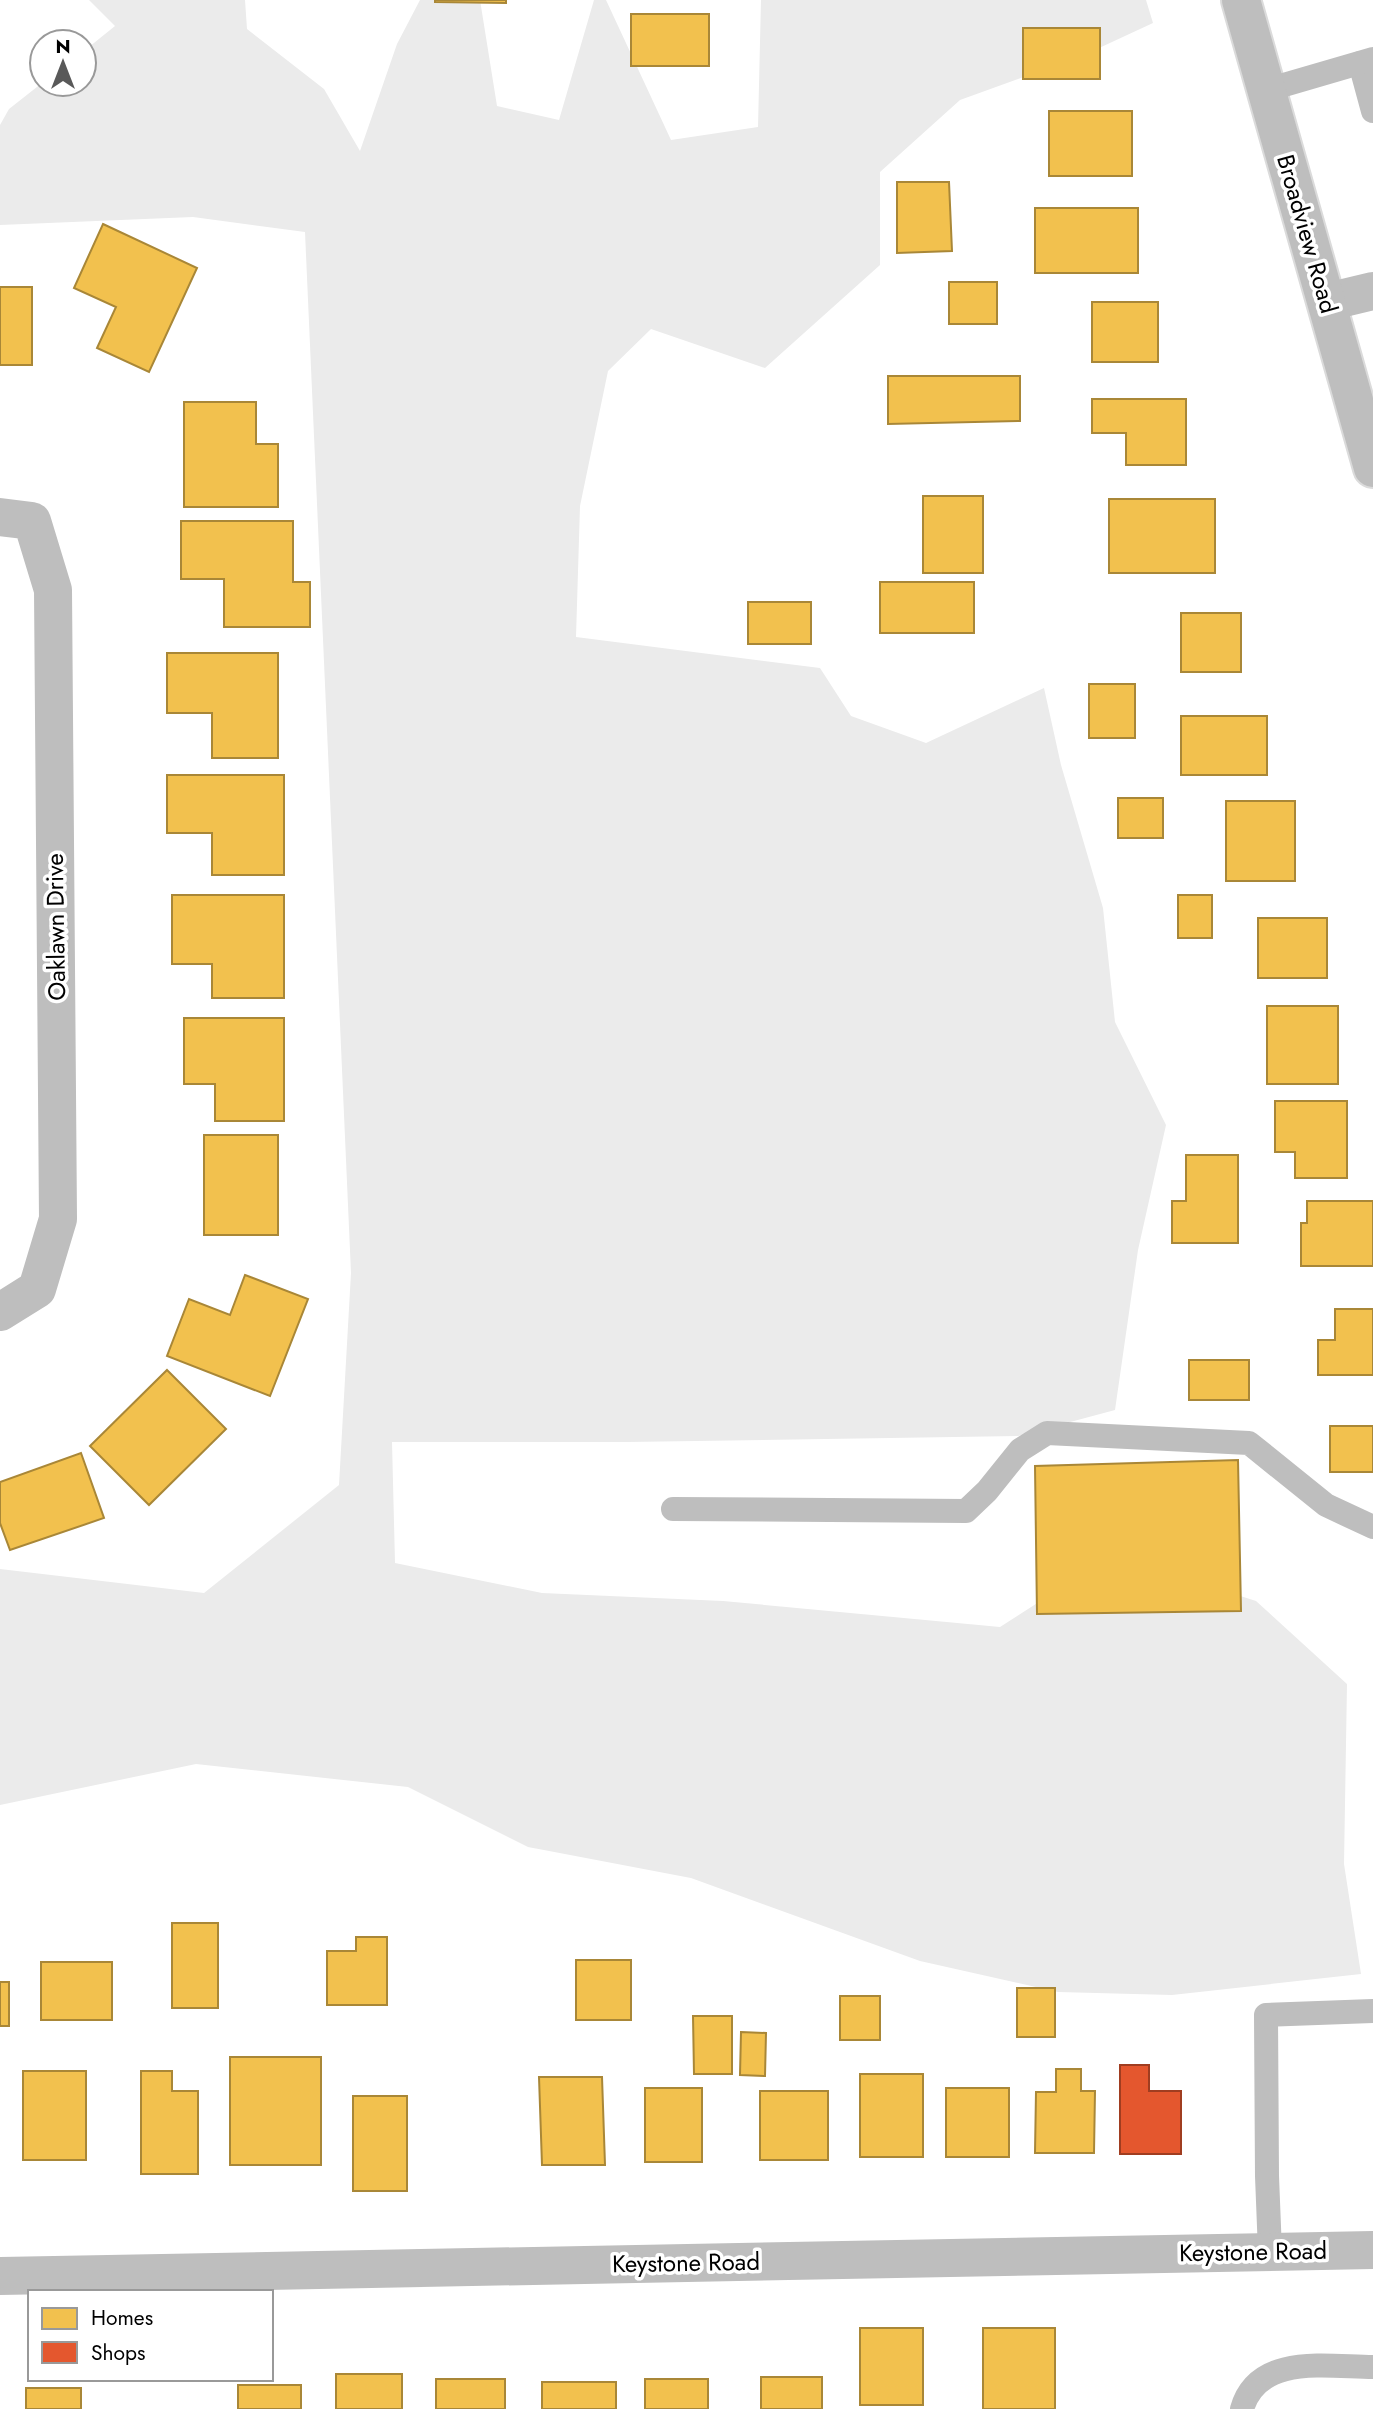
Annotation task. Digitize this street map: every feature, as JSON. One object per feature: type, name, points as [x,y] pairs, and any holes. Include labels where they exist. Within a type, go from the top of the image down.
[{"type":"street","name":"Broadview Road","points":[[1241,0],[1373,468]]},
{"type":"street","points":[[1326,302],[1373,290]]},
{"type":"street","name":"Oaklawn Drive","points":[[0,1312],[37,1289],[58,1219],[53,590],[16,519]]},
{"type":"street","name":"Keystone Road","points":[[0,2276],[1373,2250]]},
{"type":"lane","points":[[1267,90],[1366,61],[1373,111]]},
{"type":"lane","points":[[673,1509],[966,1511],[987,1491],[1020,1450],[1047,1433],[1249,1443],[1326,1505],[1373,1527]]},
{"type":"lane","points":[[1270,2252],[1266,2015],[1373,2011]]},
{"type":"lane","points":[[1242,2409],[1255,2385],[1283,2368],[1373,2367]]},
{"type":"shaded area","points":[[89,0],[245,0],[247,29],[324,89],[360,151],[397,44],[420,0],[480,0],[497,106],[559,120],[594,0],[606,0],[671,140],[758,127],[761,0],[1146,0],[1153,23],[1084,55],[960,100],[880,172],[880,265],[765,368],[651,329],[608,371],[580,506],[576,637],[820,668],[851,716],[926,743],[1044,688],[1061,765],[1103,908],[1115,1022],[1166,1125],[1138,1250],[1115,1410],[1018,1436],[628,1442],[392,1442],[395,1563],[542,1593],[723,1601],[1000,1627],[1112,1555],[1256,1601],[1347,1684],[1344,1864],[1361,1974],[1172,1995],[1058,1992],[920,1961],[691,1878],[528,1847],[408,1787],[196,1764],[0,1805],[0,1569],[204,1593],[339,1485],[351,1273],[305,232],[193,217],[0,225],[0,125],[9,109],[28,94],[28,98],[98,98],[98,40],[115,26]]},
{"type":"building: Homes","points":[[506,0],[506,3],[435,2]]},
{"type":"building: Homes","points":[[631,14],[709,14],[709,66],[631,66]]},
{"type":"building: Homes","points":[[1023,28],[1100,28],[1100,79],[1023,79]]},
{"type":"building: Homes","points":[[1049,111],[1132,111],[1132,176],[1049,176]]},
{"type":"building: Homes","points":[[897,182],[949,182],[952,251],[897,253]]},
{"type":"building: Homes","points":[[1035,208],[1138,208],[1138,273],[1035,273]]},
{"type":"building: Homes","points":[[103,224],[197,268],[149,372],[97,348],[116,307],[74,288]]},
{"type":"building: Homes","points":[[949,282],[997,282],[997,324],[949,324]]},
{"type":"building: Homes","points":[[0,287],[32,287],[32,365],[0,365]]},
{"type":"building: Homes","points":[[1092,302],[1158,302],[1158,362],[1092,362]]},
{"type":"building: Homes","points":[[888,376],[1020,376],[1020,421],[888,424]]},
{"type":"building: Homes","points":[[1092,399],[1186,399],[1186,465],[1126,465],[1126,433],[1092,433]]},
{"type":"building: Homes","points":[[184,402],[256,402],[256,444],[278,444],[278,507],[184,507]]},
{"type":"building: Homes","points":[[923,496],[983,496],[983,573],[923,573]]},
{"type":"building: Homes","points":[[1109,499],[1215,499],[1215,573],[1109,573]]},
{"type":"building: Homes","points":[[181,521],[293,521],[293,582],[310,582],[310,627],[224,627],[224,579],[181,579]]},
{"type":"building: Homes","points":[[880,582],[974,582],[974,633],[880,633]]},
{"type":"building: Homes","points":[[748,602],[811,602],[811,644],[748,644]]},
{"type":"building: Homes","points":[[1181,613],[1241,613],[1241,672],[1181,672]]},
{"type":"building: Homes","points":[[167,653],[278,653],[278,758],[212,758],[212,713],[167,713]]},
{"type":"building: Homes","points":[[1089,684],[1135,684],[1135,738],[1089,738]]},
{"type":"building: Homes","points":[[1181,716],[1267,716],[1267,775],[1181,775]]},
{"type":"building: Homes","points":[[167,775],[284,775],[284,875],[212,875],[212,833],[167,833]]},
{"type":"building: Homes","points":[[1118,798],[1163,798],[1163,838],[1118,838]]},
{"type":"building: Homes","points":[[1226,801],[1295,801],[1295,881],[1226,881]]},
{"type":"building: Homes","points":[[172,895],[284,895],[284,998],[212,998],[212,964],[172,964]]},
{"type":"building: Homes","points":[[1178,895],[1212,895],[1212,938],[1178,938]]},
{"type":"building: Homes","points":[[1258,918],[1327,918],[1327,978],[1258,978]]},
{"type":"building: Homes","points":[[1267,1006],[1338,1006],[1338,1084],[1267,1084]]},
{"type":"building: Homes","points":[[184,1018],[284,1018],[284,1121],[215,1121],[215,1084],[184,1084]]},
{"type":"building: Homes","points":[[1275,1101],[1347,1101],[1347,1178],[1295,1178],[1295,1152],[1275,1152]]},
{"type":"building: Homes","points":[[204,1135],[278,1135],[278,1235],[204,1235]]},
{"type":"building: Homes","points":[[1186,1155],[1238,1155],[1238,1243],[1172,1243],[1172,1201],[1186,1201]]},
{"type":"building: Homes","points":[[1307,1201],[1373,1201],[1373,1266],[1301,1266],[1301,1223],[1307,1223]]},
{"type":"building: Homes","points":[[245,1275],[308,1299],[270,1396],[167,1356],[189,1299],[230,1315]]},
{"type":"building: Homes","points":[[1335,1309],[1373,1309],[1373,1375],[1318,1375],[1318,1340],[1335,1340]]},
{"type":"building: Homes","points":[[1189,1360],[1249,1360],[1249,1400],[1189,1400]]},
{"type":"building: Homes","points":[[167,1370],[226,1429],[149,1505],[90,1446]]},
{"type":"building: Homes","points":[[1330,1426],[1373,1426],[1373,1472],[1330,1472]]},
{"type":"building: Homes","points":[[81,1453],[104,1518],[10,1550],[0,1523],[0,1482]]},
{"type":"building: Homes","points":[[1238,1460],[1241,1611],[1037,1614],[1035,1466]]},
{"type":"building: Homes","points":[[172,1923],[218,1923],[218,2008],[172,2008]]},
{"type":"building: Homes","points":[[356,1937],[387,1937],[387,2005],[327,2005],[327,1951],[356,1951]]},
{"type":"building: Homes","points":[[576,1960],[631,1960],[631,2020],[576,2020]]},
{"type":"building: Homes","points":[[41,1962],[112,1962],[112,2020],[41,2020]]},
{"type":"building: Homes","points":[[0,1982],[9,1982],[9,2026],[0,2026]]},
{"type":"building: Homes","points":[[1017,1988],[1055,1988],[1055,2037],[1017,2037]]},
{"type":"building: Homes","points":[[840,1996],[880,1996],[880,2040],[840,2040]]},
{"type":"building: Homes","points":[[693,2016],[732,2016],[732,2074],[694,2074]]},
{"type":"building: Homes","points":[[741,2032],[766,2033],[765,2076],[740,2075]]},
{"type":"building: Homes","points":[[230,2057],[321,2057],[321,2165],[230,2165]]},
{"type":"building: Homes","points":[[1056,2069],[1081,2069],[1081,2091],[1095,2091],[1094,2153],[1035,2153],[1036,2092],[1056,2092]]},
{"type":"building: Homes","points":[[23,2071],[86,2071],[86,2160],[23,2160]]},
{"type":"building: Homes","points":[[141,2071],[172,2071],[172,2091],[198,2091],[198,2174],[141,2174]]},
{"type":"building: Homes","points":[[860,2074],[923,2074],[923,2157],[860,2157]]},
{"type":"building: Homes","points":[[539,2077],[602,2077],[605,2165],[542,2165]]},
{"type":"building: Homes","points":[[645,2088],[702,2088],[702,2162],[645,2162]]},
{"type":"building: Homes","points":[[946,2088],[1009,2088],[1009,2157],[946,2157]]},
{"type":"building: Homes","points":[[760,2091],[828,2091],[828,2160],[760,2160]]},
{"type":"building: Homes","points":[[353,2096],[407,2096],[407,2191],[353,2191]]},
{"type":"building: Homes","points":[[860,2328],[923,2328],[923,2405],[860,2405]]},
{"type":"building: Homes","points":[[983,2328],[1055,2328],[1055,2409],[983,2409]]},
{"type":"building: Homes","points":[[336,2374],[402,2374],[402,2409],[336,2409]]},
{"type":"building: Homes","points":[[761,2377],[822,2377],[822,2409],[761,2409]]},
{"type":"building: Homes","points":[[436,2379],[505,2379],[505,2409],[436,2409]]},
{"type":"building: Homes","points":[[645,2379],[708,2379],[708,2409],[645,2409]]},
{"type":"building: Homes","points":[[542,2382],[616,2382],[616,2409],[542,2409]]},
{"type":"building: Homes","points":[[238,2385],[301,2385],[301,2409],[238,2409]]},
{"type":"building: Homes","points":[[26,2388],[81,2388],[81,2409],[26,2409]]},
{"type":"building: Shops","points":[[1120,2065],[1149,2065],[1149,2091],[1181,2091],[1181,2154],[1120,2154]]}]
